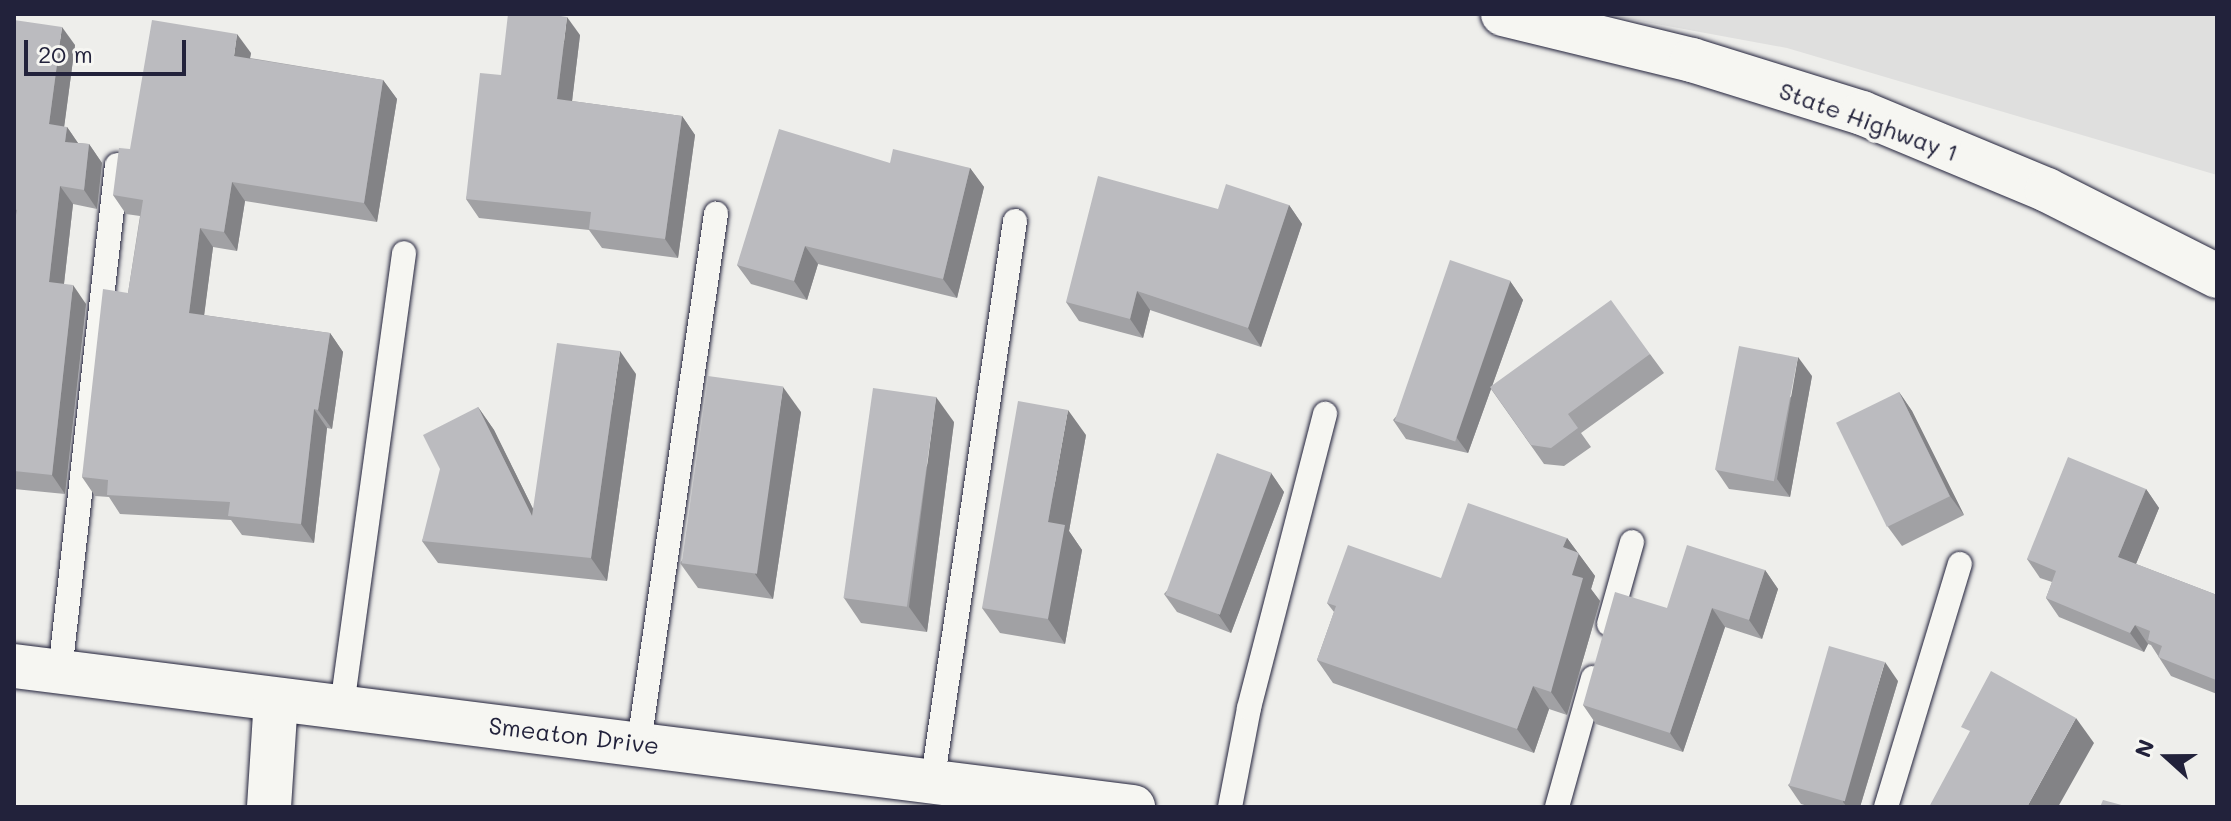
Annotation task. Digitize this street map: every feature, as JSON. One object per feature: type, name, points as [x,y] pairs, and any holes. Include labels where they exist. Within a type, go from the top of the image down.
[{"type":"main road","name":"State Highway 1","points":[[1503,14],[1692,60],[1862,113],[2047,190],[2217,276]]},
{"type":"main road","name":"Smeaton Drive","points":[[14,666],[1133,807]]},
{"type":"main road","points":[[269,807],[276,700]]},
{"type":"lane","points":[[60,672],[118,155]]},
{"type":"lane","points":[[639,743],[716,214]]},
{"type":"lane","points":[[932,784],[1015,221]]},
{"type":"lane","points":[[342,706],[404,253]]},
{"type":"lane","points":[[1230,807],[1249,708],[1325,414]]},
{"type":"lane","points":[[1557,807],[1632,542]]},
{"type":"lane","points":[[1886,807],[1960,564]]},
{"type":"shaded area","points":[[1602,14],[2217,14],[2217,175],[1787,48]]},
{"type":"building","points":[[508,14],[567,17],[557,99],[682,116],[665,239],[589,229],[591,212],[466,199],[480,73],[501,75]]},
{"type":"building","points":[[14,20],[62,27],[49,124],[67,127],[65,142],[89,144],[84,190],[60,186],[49,282],[73,285],[52,475],[14,471],[14,225],[17,210],[14,209]]},
{"type":"building","points":[[152,20],[237,34],[234,56],[383,80],[364,203],[232,182],[224,232],[200,228],[189,313],[330,333],[318,410],[314,409],[301,524],[228,516],[230,502],[107,495],[108,480],[82,477],[103,289],[128,293],[143,200],[113,195],[119,148],[130,149]]},
{"type":"building","points":[[779,129],[890,163],[893,149],[970,168],[943,279],[805,246],[794,281],[737,265]]},
{"type":"building","points":[[1098,176],[1218,209],[1226,184],[1289,205],[1248,328],[1137,291],[1130,319],[1066,302]]},
{"type":"building","points":[[1450,260],[1511,281],[1455,442],[1395,421]]},
{"type":"building","points":[[1611,300],[1650,354],[1568,414],[1578,428],[1551,448],[1531,445],[1490,387]]},
{"type":"building","points":[[557,343],[620,351],[591,558],[422,541],[440,469],[423,435],[478,407],[532,516]]},
{"type":"building","points":[[1739,346],[1798,357],[1774,481],[1715,470]]},
{"type":"building","points":[[708,376],[783,387],[757,574],[682,563]]},
{"type":"building","points":[[873,388],[936,397],[907,607],[843,598]]},
{"type":"building","points":[[1899,392],[1950,496],[1887,527],[1836,423]]},
{"type":"building","points":[[1018,401],[1068,410],[1048,522],[1065,525],[1048,619],[982,608]]},
{"type":"building","points":[[1217,453],[1272,473],[1220,615],[1165,595]]},
{"type":"building","points":[[2068,457],[2146,489],[2118,557],[2217,595],[2216,680],[2158,657],[2162,646],[2148,640],[2150,631],[2135,625],[2130,633],[2046,598],[2056,571],[2027,559]]},
{"type":"building","points":[[1468,503],[1567,538],[1563,547],[1579,553],[1572,575],[1583,578],[1551,692],[1533,686],[1517,729],[1317,660],[1336,606],[1327,603],[1348,545],[1441,578]]},
{"type":"building","points":[[1687,545],[1765,570],[1749,620],[1712,608],[1670,733],[1583,705],[1615,592],[1667,608]]},
{"type":"building","points":[[1829,646],[1885,662],[1845,801],[1789,785]]},
{"type":"building","points":[[1991,671],[2076,718],[2027,807],[1929,807],[1970,731],[1961,727]]},
{"type":"building","points":[[2103,800],[2129,807],[2100,807]]}]
